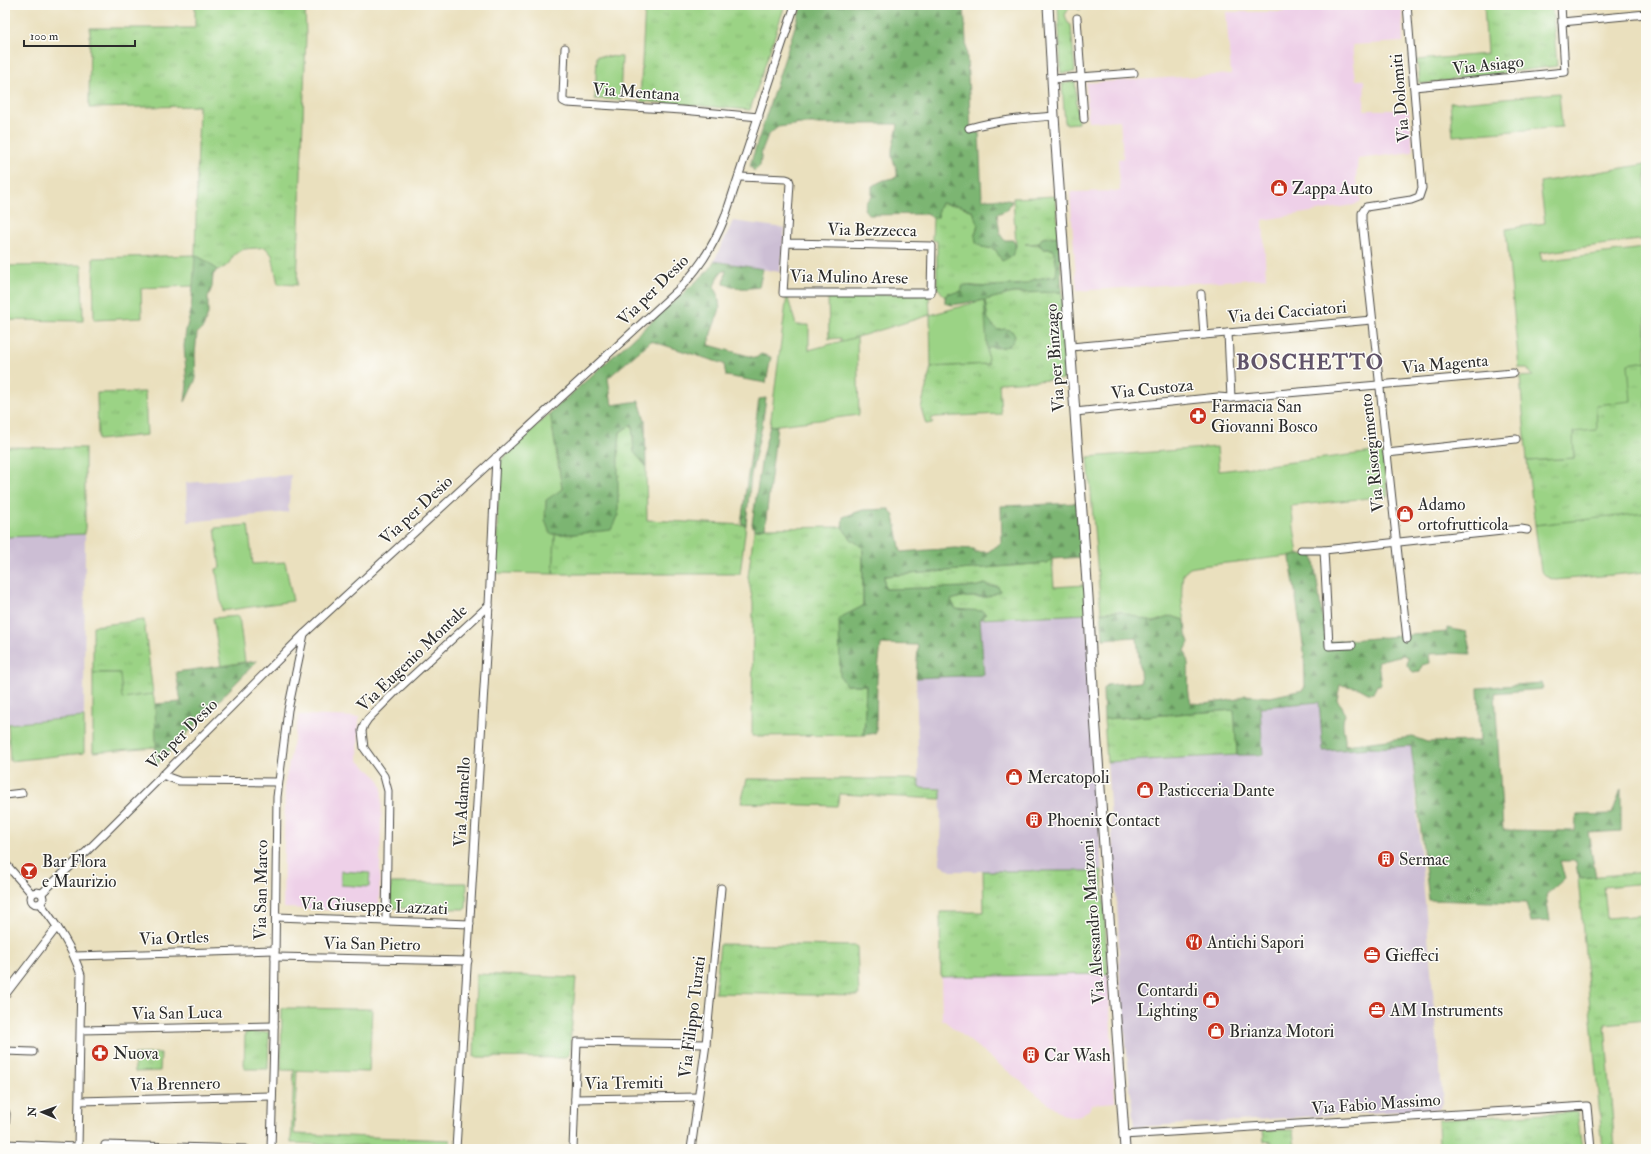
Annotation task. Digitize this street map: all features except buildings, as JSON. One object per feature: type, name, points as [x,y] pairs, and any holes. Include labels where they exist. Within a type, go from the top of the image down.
[{"type":"main road","name":"Via per Binzago","points":[[1048,5],[1054,116],[1088,597]]},
{"type":"main road","name":"Via Alessandro Manzoni","points":[[1088,597],[1125,1144]]},
{"type":"street","name":"Via per Desio","points":[[42,893],[87,851],[304,634],[667,300],[696,271],[719,234],[740,177],[792,13],[796,5]]},
{"type":"street","name":"Via Dolomiti","points":[[1407,5],[1422,188]]},
{"type":"street","points":[[1561,5],[1562,22],[1646,14]]},
{"type":"street","points":[[1077,18],[1084,119]]},
{"type":"street","name":"Via Asiago","points":[[1414,87],[1565,72],[1562,22]]},
{"type":"street","name":"Via Mentana","points":[[564,48],[563,100],[567,103],[682,110],[759,117]]},
{"type":"street","points":[[1053,79],[1134,73]]},
{"type":"street","points":[[969,128],[978,125],[1054,116]]},
{"type":"street","name":"Via Mulino Arese","points":[[740,177],[789,180],[787,243],[783,293],[931,293]]},
{"type":"street","name":"Via Risorgimento","points":[[1407,639],[1372,320],[1362,214],[1366,207],[1411,200],[1419,197],[1422,188]]},
{"type":"street","name":"Via Bezzecca","points":[[787,243],[932,246],[931,293]]},
{"type":"street","name":"Via dei Cacciatori","points":[[1201,294],[1204,335]]},
{"type":"street","name":"Via dei Cacciatori","points":[[1071,347],[1372,320]]},
{"type":"street","points":[[1228,333],[1231,398]]},
{"type":"street","name":"Via Magenta","points":[[1231,398],[1512,373]]},
{"type":"street","name":"Via Custoza","points":[[1075,412],[1218,397],[1231,398]]},
{"type":"street","points":[[1387,453],[1516,439]]},
{"type":"street","name":"Via Adamello","points":[[456,1149],[489,605],[496,457]]},
{"type":"street","points":[[1301,550],[1324,550],[1521,528],[1527,530]]},
{"type":"street","points":[[1324,550],[1329,646],[1352,645]]},
{"type":"street","name":"Via Eugenio Montale","points":[[386,921],[388,791],[384,776],[364,748],[362,731],[368,719],[389,698],[489,605]]},
{"type":"street","name":"Via San Marco","points":[[271,1149],[278,782],[288,710],[304,634]]},
{"type":"street","points":[[162,775],[179,781],[278,782]]},
{"type":"street","points":[[5,795],[22,793]]},
{"type":"street","points":[[5,863],[32,894],[31,898],[33,903],[40,903]]},
{"type":"street","name":"Via Filippo Turati","points":[[691,1149],[706,1044],[721,888]]},
{"type":"street","points":[[32,894],[37,891],[42,893],[44,898],[40,903]]},
{"type":"street","points":[[5,1144],[78,1148],[81,975],[75,956],[40,903]]},
{"type":"street","name":"Via Giuseppe Lazzati","points":[[276,917],[470,924]]},
{"type":"street","points":[[5,995],[57,927]]},
{"type":"street","name":"Via Ortles","points":[[75,956],[275,954]]},
{"type":"street","name":"Via San Pietro","points":[[275,954],[468,961]]},
{"type":"street","name":"Via San Luca","points":[[81,1030],[274,1026]]},
{"type":"street","points":[[573,1149],[577,1042],[706,1044]]},
{"type":"street","points":[[5,1051],[33,1052]]},
{"type":"street","name":"Via Brennero","points":[[80,1101],[272,1096]]},
{"type":"street","name":"Via Tremiti","points":[[575,1099],[698,1097]]},
{"type":"street","name":"Via Fabio Massimo","points":[[1125,1144],[1587,1106],[1591,1149]]},
{"type":"street","points":[[5,1111],[5,1130]]},
{"type":"street","points":[[105,1147],[246,1149]]},
{"type":"shaded area","points":[[1284,5],[1402,5],[1403,42],[1352,45],[1356,80],[1365,80],[1364,110],[1409,110],[1413,152],[1358,159],[1356,180],[1361,201],[1354,205],[1263,220],[1266,278],[1077,291],[1070,192],[1120,191],[1118,159],[1123,158],[1120,120],[1088,122],[1086,83],[1231,74],[1226,12],[1284,12]]},
{"type":"shaded area","points":[[733,221],[785,228],[780,272],[714,261]]},
{"type":"shaded area","points":[[291,475],[288,512],[188,522],[186,483]]},
{"type":"shaded area","points":[[85,534],[84,717],[5,724],[5,537]]},
{"type":"shaded area","points":[[1087,614],[1102,871],[951,871],[940,864],[941,789],[919,788],[916,678],[984,675],[980,619]]},
{"type":"shaded area","points":[[1320,702],[1323,751],[1411,746],[1443,1103],[1439,1109],[1134,1127],[1120,981],[1118,920],[1107,762],[1263,755],[1260,707]]},
{"type":"shaded area","points":[[299,715],[359,717],[358,760],[377,777],[382,787],[379,912],[283,908],[285,782]]},
{"type":"shaded area","points":[[1108,974],[1115,1102],[1092,1104],[1089,1110],[1077,1117],[1069,1117],[1062,1114],[942,1019],[941,977]]},
{"type":"green space","points":[[195,5],[305,5],[306,36],[297,285],[278,284],[272,255],[265,247],[241,250],[235,254],[226,266],[217,270],[208,262],[195,255],[199,106],[89,108],[90,28],[195,28]]},
{"type":"green space","points":[[645,5],[785,5],[750,110],[640,101]]},
{"type":"green space","points":[[802,5],[964,5],[971,131],[979,133],[982,199],[1001,199],[1012,201],[1007,210],[997,214],[1000,234],[1004,240],[1013,240],[1016,246],[1012,256],[1002,261],[995,249],[982,247],[976,243],[975,235],[978,224],[973,211],[961,206],[941,203],[938,210],[938,217],[933,218],[928,214],[869,215],[864,209],[866,202],[872,197],[872,186],[884,180],[897,177],[892,159],[892,152],[898,124],[801,124],[778,127],[768,135],[762,150],[760,166],[754,171],[750,165]]},
{"type":"green space","points":[[1058,5],[1080,5],[1080,10],[1077,8],[1069,8],[1065,15],[1068,23],[1071,25],[1075,72],[1061,73]]},
{"type":"green space","points":[[1484,5],[1552,5],[1557,66],[1420,84],[1417,60],[1487,54]]},
{"type":"green space","points":[[597,56],[622,57],[620,100],[595,99]]},
{"type":"green space","points":[[1075,82],[1078,123],[1065,124],[1062,83]]},
{"type":"green space","points":[[1559,93],[1562,127],[1453,136],[1450,103]]},
{"type":"green space","points":[[1646,164],[1646,239],[1540,253],[1542,261],[1643,248],[1646,274],[1646,361],[1628,364],[1631,401],[1596,405],[1597,430],[1573,432],[1574,458],[1527,461],[1520,377],[1533,376],[1527,368],[1519,368],[1506,229],[1545,223],[1540,182]]},
{"type":"green space","points":[[1056,196],[1059,242],[1025,244],[1038,244],[1044,249],[1053,249],[1057,266],[1057,276],[1044,278],[1026,284],[1005,287],[966,285],[961,292],[948,293],[945,297],[937,287],[937,241],[932,240],[933,218],[938,217],[938,210],[941,203],[961,206],[973,211],[978,224],[975,235],[982,247],[995,249],[997,252],[1016,246],[1013,198]]},
{"type":"green space","points":[[1059,236],[1062,292],[1013,293],[985,300],[988,319],[997,330],[1005,329],[1012,331],[1015,336],[1014,340],[1006,347],[990,347],[987,351],[984,300],[952,305],[945,303],[945,297],[948,293],[961,292],[961,287],[966,285],[977,287],[1025,284],[1035,279],[1056,276],[1057,266],[1053,249],[1044,249],[1038,244],[1042,238]]},
{"type":"green space","points":[[195,255],[208,262],[217,270],[213,275],[212,287],[208,297],[208,314],[203,328],[197,333],[195,355],[196,379],[185,402],[187,385],[184,346],[191,311]]},
{"type":"green space","points":[[195,255],[193,286],[141,288],[142,318],[94,320],[93,258]]},
{"type":"green space","points":[[714,261],[763,269],[759,287],[750,288],[738,288],[724,284],[726,270],[720,273],[714,286],[718,294],[720,309],[711,333],[709,345],[756,358],[761,354],[771,357],[766,383],[726,376],[724,364],[651,341],[608,378],[612,405],[639,401],[645,420],[646,466],[634,452],[632,424],[620,432],[618,456],[618,514],[611,530],[575,534],[550,534],[545,520],[546,499],[562,489],[550,413],[710,269]]},
{"type":"green space","points":[[82,265],[83,321],[5,320],[5,266]]},
{"type":"green space","points":[[1062,292],[1068,379],[999,383],[1001,414],[935,417],[931,419],[933,423],[926,424],[921,408],[931,367],[988,364],[984,300],[1013,293]]},
{"type":"green space","points":[[929,294],[930,315],[841,342],[841,338],[829,339],[828,295]]},
{"type":"green space","points":[[787,295],[796,325],[809,325],[809,350],[857,337],[859,415],[770,426]]},
{"type":"green space","points":[[984,300],[988,364],[931,367],[930,315]]},
{"type":"green space","points":[[1646,361],[1646,514],[1535,525],[1527,461],[1574,458],[1573,431],[1628,363]]},
{"type":"green space","points":[[145,392],[147,435],[98,440],[97,393]]},
{"type":"green space","points":[[766,398],[762,426],[751,475],[746,525],[741,523],[759,399]]},
{"type":"green space","points":[[550,413],[562,489],[546,500],[545,520],[550,534],[555,534],[553,574],[496,573],[499,462]]},
{"type":"green space","points":[[632,424],[634,452],[646,466],[647,520],[746,525],[740,574],[553,574],[555,534],[575,534],[618,456],[620,432]]},
{"type":"green space","points":[[777,425],[765,528],[754,530],[752,524],[762,457],[770,426]]},
{"type":"green space","points":[[5,447],[85,448],[85,534],[5,537]]},
{"type":"green space","points":[[1217,447],[1219,471],[1382,451],[1388,496],[1291,506],[1298,555],[1190,568],[1183,574],[1182,580],[1182,603],[1185,620],[1171,616],[1153,622],[1119,611],[1101,612],[1088,457]]},
{"type":"green space","points":[[1078,503],[1083,557],[1052,559],[1047,563],[884,576],[885,589],[974,587],[985,584],[988,586],[998,586],[1000,591],[987,597],[961,597],[951,600],[956,609],[983,611],[986,614],[980,619],[984,675],[916,678],[918,645],[881,644],[877,678],[876,733],[864,735],[866,685],[846,685],[840,676],[839,618],[863,606],[863,548],[851,539],[842,527],[843,517],[863,510],[889,509],[894,516],[901,552],[955,548],[974,549],[974,552],[988,552],[1002,542],[1001,506]]},
{"type":"green space","points":[[1646,513],[1646,572],[1555,580],[1547,577],[1541,571],[1535,525]]},
{"type":"green space","points":[[248,525],[253,564],[285,562],[293,601],[222,611],[216,569],[220,568],[215,528]]},
{"type":"green space","points":[[842,527],[851,539],[863,547],[863,606],[846,685],[866,685],[864,735],[752,736],[753,603],[748,577],[754,530],[765,528]]},
{"type":"green space","points":[[1291,555],[1313,555],[1326,642],[1447,632],[1447,628],[1466,632],[1471,654],[1429,654],[1430,663],[1422,665],[1420,671],[1413,672],[1407,666],[1408,657],[1403,655],[1378,661],[1381,685],[1377,685],[1373,693],[1368,693],[1359,688],[1340,685],[1337,700],[1342,706],[1345,714],[1343,726],[1345,745],[1413,737],[1427,742],[1480,741],[1478,688],[1541,683],[1543,689],[1495,693],[1503,830],[1575,831],[1576,819],[1578,815],[1612,814],[1621,789],[1621,831],[1588,833],[1596,877],[1578,878],[1576,861],[1560,861],[1565,878],[1546,895],[1550,921],[1531,922],[1526,903],[1429,900],[1411,746],[1323,751],[1319,702],[1260,707],[1263,755],[1237,755],[1234,710],[1104,719],[1103,689],[1106,685],[1141,682],[1137,637],[1103,639],[1101,612],[1119,611],[1153,622],[1171,616],[1185,620],[1186,634],[1189,642],[1185,651],[1188,664],[1189,697],[1191,703],[1205,704],[1237,699],[1245,695],[1270,697],[1303,690],[1305,686],[1304,651],[1290,558]]},
{"type":"green space","points":[[1052,559],[1054,587],[1085,585],[1087,614],[980,619],[956,609],[951,600],[961,597],[987,597],[1000,591],[985,584],[974,587],[885,589],[884,576],[1047,563]]},
{"type":"green space","points":[[239,616],[245,662],[221,666],[213,618]]},
{"type":"green space","points":[[144,620],[153,694],[121,699],[119,673],[93,673],[93,626]]},
{"type":"green space","points":[[257,661],[156,766],[155,704],[181,702],[176,672]]},
{"type":"green space","points":[[93,673],[120,673],[122,698],[153,694],[155,704],[156,747],[93,752]]},
{"type":"green space","points":[[1235,710],[1237,755],[1107,762],[1104,719]]},
{"type":"green space","points":[[84,717],[84,753],[10,761],[8,724]]},
{"type":"green space","points":[[747,779],[919,779],[919,788],[941,789],[941,799],[840,794],[837,806],[741,803]]},
{"type":"green space","points":[[341,871],[370,873],[369,887],[341,885]]},
{"type":"green space","points":[[983,871],[1102,871],[1108,974],[941,977],[940,912],[984,912]]},
{"type":"green space","points":[[1646,872],[1646,883],[1604,887],[1607,918],[1646,915],[1646,1020],[1605,1024],[1615,1149],[1603,1149],[1578,878]]},
{"type":"green space","points":[[391,883],[467,883],[466,909],[393,908],[390,904]]},
{"type":"green space","points":[[720,944],[857,946],[859,996],[715,993]]},
{"type":"green space","points":[[476,974],[576,978],[569,1055],[564,1058],[474,1057]]},
{"type":"green space","points":[[282,1008],[372,1009],[369,1072],[281,1070]]},
{"type":"green space","points":[[269,1032],[268,1069],[244,1069],[245,1033]]},
{"type":"green space","points":[[161,1053],[160,1071],[135,1072],[134,1054]]},
{"type":"green space","points":[[294,1070],[297,1070],[294,1134],[450,1140],[450,1149],[291,1143]]},
{"type":"green space","points":[[1577,1111],[1582,1149],[1439,1149],[1438,1120]]},
{"type":"green space","points":[[1263,1130],[1293,1130],[1295,1149],[1273,1149],[1272,1142],[1264,1141]]},
{"type":"place","name":"Zappa Auto","points":[[1279,188]]},
{"type":"place","name":"Farmacia San Giovanni Bosco","points":[[1198,416]]},
{"type":"place","name":"Adamo ortofrutticola","points":[[1405,514]]},
{"type":"place","name":"Mercatopoli","points":[[1014,777]]},
{"type":"place","name":"Pasticceria Dante","points":[[1145,790]]},
{"type":"place","name":"Phoenix Contact","points":[[1034,820]]},
{"type":"place","name":"Sermac","points":[[1386,859]]},
{"type":"place","name":"Bar Flora e Maurizio","points":[[29,871]]},
{"type":"place","name":"Antichi Sapori","points":[[1194,942]]},
{"type":"place","name":"Gieffeci","points":[[1372,955]]},
{"type":"place","name":"Contardi Lighting","points":[[1211,1000]]},
{"type":"place","name":"AM Instruments","points":[[1377,1010]]},
{"type":"place","name":"Brianza Motori","points":[[1216,1031]]},
{"type":"place","name":"Nuova","points":[[100,1053]]},
{"type":"place","name":"Car Wash","points":[[1031,1055]]},
{"type":"district","name":"BOSCHETTO","points":[[1310,362]]}]
